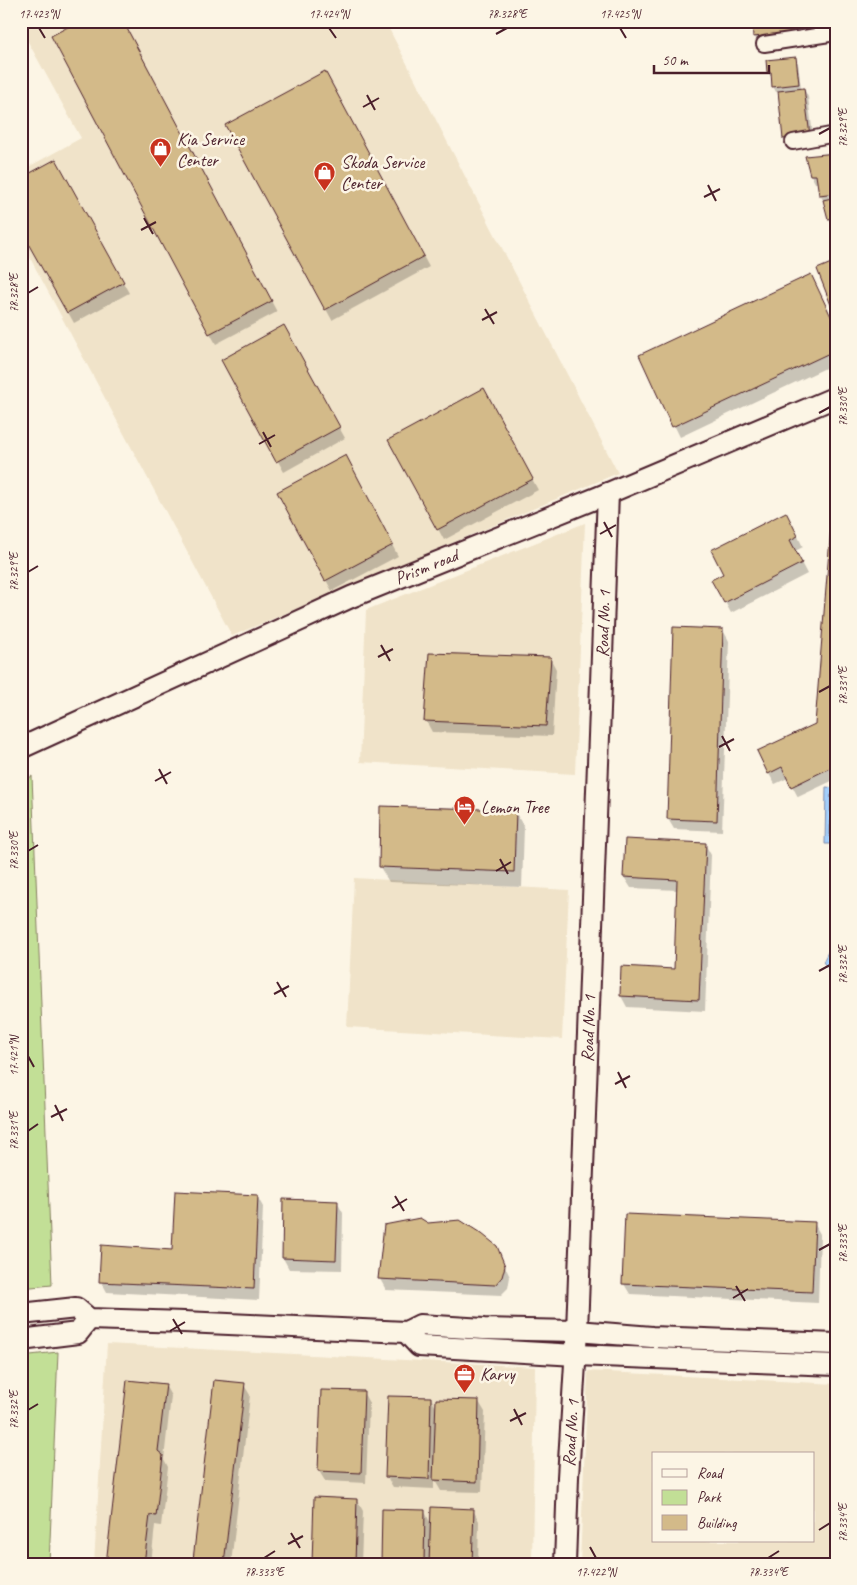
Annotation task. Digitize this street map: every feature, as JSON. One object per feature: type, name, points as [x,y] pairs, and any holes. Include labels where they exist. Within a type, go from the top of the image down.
[{"type":"street","points":[[764,44],[836,33]]},
{"type":"street","points":[[793,142],[836,134]]},
{"type":"street","name":"Prism road","points":[[21,748],[351,597],[608,493],[836,397]]},
{"type":"street","name":"Road No. 1","points":[[565,1564],[577,1331],[608,493]]},
{"type":"street","points":[[21,1314],[76,1308],[89,1319],[406,1332],[420,1326],[577,1331],[652,1337],[836,1344]]},
{"type":"street","points":[[21,1340],[78,1333],[89,1319]]},
{"type":"street","points":[[406,1332],[419,1346],[576,1355],[836,1365]]},
{"type":"shaded area","points":[[21,21],[385,21],[618,473],[232,636],[21,241],[21,171],[81,138],[21,29]]},
{"type":"shaded area","points":[[585,523],[575,774],[360,762],[366,610]]},
{"type":"shaded area","points":[[354,878],[569,890],[562,1039],[347,1027]]},
{"type":"shaded area","points":[[107,1344],[535,1367],[532,1564],[94,1564]]},
{"type":"shaded area","points":[[588,1371],[836,1384],[836,1564],[580,1564]]},
{"type":"green space","points":[[32,776],[52,1285],[21,1288],[21,783]]},
{"type":"green space","points":[[58,1352],[49,1564],[21,1564],[21,1356]]},
{"type":"water","points":[[826,787],[836,788],[836,844],[825,844]]},
{"type":"water","points":[[836,940],[836,978],[823,962]]},
{"type":"building","name":"Kia Service Center","points":[[79,21],[123,21],[272,301],[209,334],[51,36]]},
{"type":"building","points":[[752,21],[792,21],[793,33],[753,37]]},
{"type":"building","points":[[796,57],[799,84],[772,87],[771,72],[767,72],[766,60]]},
{"type":"building","name":"Skoda Service Center","points":[[325,71],[424,256],[325,310],[225,125]]},
{"type":"building","points":[[804,88],[810,136],[783,139],[778,91]]},
{"type":"building","points":[[836,153],[836,193],[819,195],[816,175],[810,175],[805,156]]},
{"type":"building","points":[[56,159],[124,282],[67,313],[21,231],[21,178]]},
{"type":"building","points":[[836,197],[836,232],[833,218],[828,219],[823,200]]},
{"type":"building","points":[[836,261],[836,318],[817,269]]},
{"type":"building","points":[[811,274],[836,327],[836,350],[672,427],[639,355]]},
{"type":"building","points":[[284,325],[340,427],[276,462],[221,360]]},
{"type":"building","points":[[484,388],[533,479],[437,530],[388,440]]},
{"type":"building","points":[[346,455],[393,545],[325,581],[277,492]]},
{"type":"building","points":[[834,489],[836,489],[836,765],[791,787],[782,767],[768,774],[757,751],[815,724]]},
{"type":"building","points":[[786,512],[798,536],[790,540],[802,563],[724,603],[711,580],[723,574],[711,550]]},
{"type":"building","points":[[673,627],[723,629],[717,821],[667,819]]},
{"type":"building","points":[[429,653],[551,657],[546,726],[424,721]]},
{"type":"building","points":[[380,806],[516,810],[514,872],[379,867]]},
{"type":"building","points":[[625,839],[706,843],[699,1000],[620,996],[621,966],[674,969],[677,880],[623,877]]},
{"type":"building","points":[[175,1191],[258,1195],[254,1289],[99,1282],[101,1245],[172,1250]]},
{"type":"building","points":[[283,1199],[338,1201],[336,1260],[282,1258]]},
{"type":"building","points":[[625,1214],[815,1222],[812,1292],[622,1284]]},
{"type":"building","points":[[420,1218],[428,1223],[460,1220],[482,1234],[497,1246],[505,1266],[502,1277],[495,1285],[378,1279],[384,1225]]},
{"type":"building","points":[[127,1380],[166,1384],[158,1451],[163,1455],[156,1516],[150,1515],[144,1564],[106,1564]]},
{"type":"building","points":[[214,1380],[245,1383],[224,1564],[193,1560]]},
{"type":"building","points":[[321,1390],[364,1391],[361,1473],[318,1471]]},
{"type":"building","points":[[388,1396],[431,1397],[429,1479],[385,1477]]},
{"type":"building","points":[[436,1399],[479,1400],[477,1482],[433,1480]]},
{"type":"building","points":[[314,1497],[357,1499],[355,1564],[312,1564]]},
{"type":"building","points":[[431,1507],[474,1509],[472,1564],[429,1564]]},
{"type":"building","points":[[382,1509],[425,1510],[424,1564],[381,1564]]},
{"type":"place","name":"Kia Service Center","points":[[161,168]]},
{"type":"place","name":"Skoda Service Center","points":[[325,191]]},
{"type":"place","name":"Lemon Tree","points":[[465,826]]},
{"type":"place","name":"Karvy","points":[[464,1393]]}]
